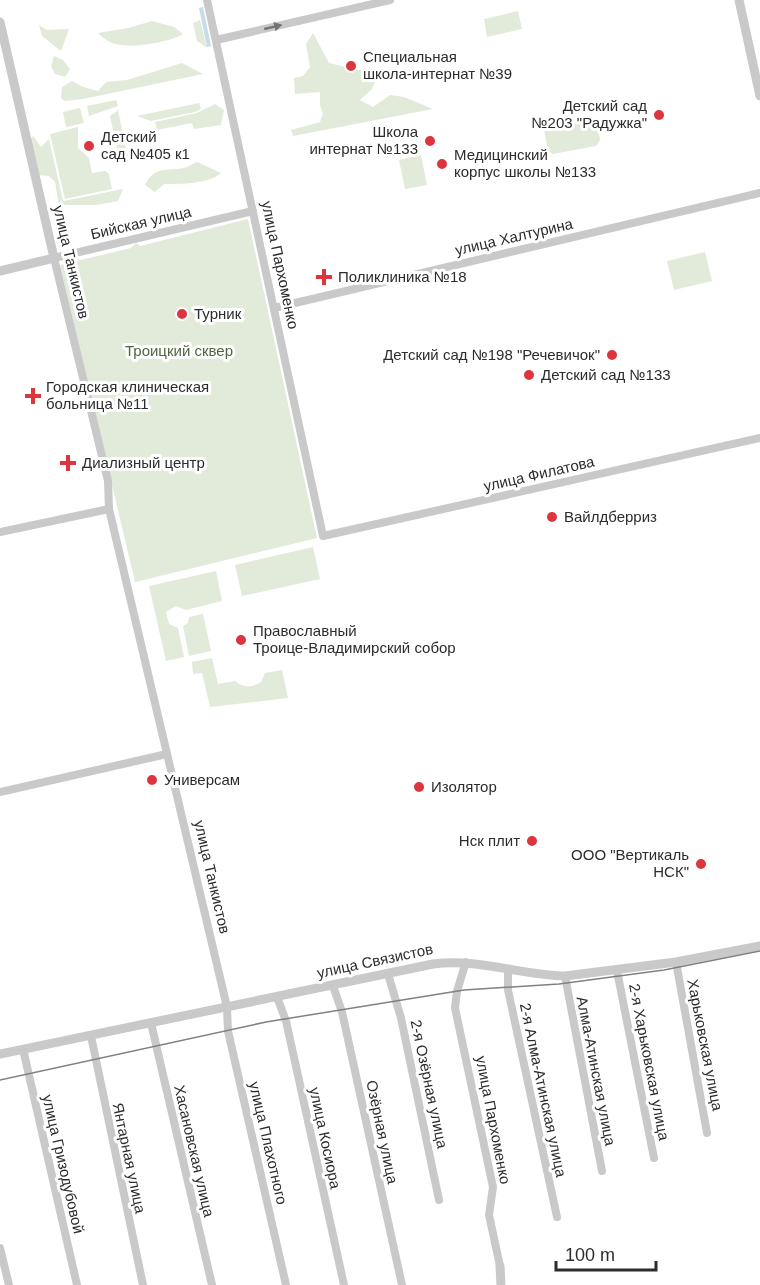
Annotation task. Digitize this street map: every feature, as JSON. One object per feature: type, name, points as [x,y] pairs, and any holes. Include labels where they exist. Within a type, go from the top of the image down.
[{"type":"street","name":"улица Пархоменко","points":[[207,0],[323,536]]},
{"type":"street","points":[[216,40],[390,0]]},
{"type":"street","points":[[739,0],[760,96]]},
{"type":"street","name":"улица Танкистов","points":[[0,22],[2,39],[108,481],[109,509],[228,1007]]},
{"type":"street","name":"улица Халтурина","points":[[274,308],[760,193]]},
{"type":"street","name":"Бийская улица","points":[[0,271],[254,211]]},
{"type":"street","name":"улица Филатова","points":[[323,536],[760,438]]},
{"type":"street","points":[[0,532],[109,509]]},
{"type":"street","points":[[0,792],[167,754]]},
{"type":"street","name":"улица Связистов","points":[[0,1054],[433,964],[466,962],[565,976],[676,962],[760,946]]},
{"type":"street","name":"улица Пархоменко","points":[[466,962],[457,991],[455,1008],[493,1187],[489,1215],[500,1266],[501,1285]]},
{"type":"street","name":"Харьковская улица","points":[[676,962],[707,1133]]},
{"type":"street","name":"2-я Алма-Атинская улица","points":[[508,969],[508,990],[557,1217]]},
{"type":"street","name":"2-я Харьковская улица","points":[[617,971],[654,1158]]},
{"type":"street","name":"2-я Озёрная улица","points":[[388,974],[401,1018],[439,1200]]},
{"type":"street","name":"Алма-Атинская улица","points":[[565,976],[602,1171]]},
{"type":"street","name":"Озёрная улица","points":[[333,986],[342,1012],[402,1285]]},
{"type":"street","name":"улица Косиора","points":[[277,997],[286,1021],[344,1285]]},
{"type":"street","name":"улица Плахотного","points":[[228,1007],[228,1031],[286,1285]]},
{"type":"street","name":"Хасановская улица","points":[[151,1023],[212,1285]]},
{"type":"street","name":"Янтарная улица","points":[[91,1036],[143,1285]]},
{"type":"street","name":"улица Гризодубовой","points":[[23,1049],[77,1285]]},
{"type":"street","points":[[0,1248],[9,1285]]},
{"type":"green space","points":[[518,11],[522,29],[487,37],[484,19]]},
{"type":"green space","points":[[200,20],[207,48],[197,41],[193,23]]},
{"type":"green space","points":[[152,21],[174,27],[183,34],[158,43],[126,45],[110,42],[98,33],[128,28]]},
{"type":"green space","points":[[39,25],[47,30],[69,29],[61,51],[42,36]]},
{"type":"green space","points":[[313,33],[329,63],[359,70],[380,70],[372,89],[360,100],[373,107],[390,95],[404,97],[433,109],[293,136],[291,130],[320,122],[323,114],[320,92],[295,94],[294,78],[303,76],[310,67],[306,44]]},
{"type":"green space","points":[[54,56],[63,60],[70,69],[65,77],[55,74],[51,66]]},
{"type":"green space","points":[[182,63],[203,74],[83,99],[65,101],[61,98],[62,87],[72,81],[98,91],[106,82],[127,80]]},
{"type":"green space","points":[[116,100],[118,106],[89,116],[87,106]]},
{"type":"green space","points":[[199,103],[201,109],[195,112],[151,121],[137,116]]},
{"type":"green space","points":[[215,104],[224,110],[221,125],[194,129],[192,123],[157,130],[155,122],[197,113]]},
{"type":"green space","points":[[80,108],[84,123],[66,127],[63,112]]},
{"type":"green space","points":[[118,110],[128,158],[120,162],[110,116]]},
{"type":"green space","points":[[590,117],[597,120],[600,140],[596,146],[553,154],[548,151],[544,129],[548,124]]},
{"type":"green space","points":[[78,127],[78,148],[89,158],[92,173],[105,171],[109,174],[112,189],[65,199],[50,134]]},
{"type":"green space","points":[[33,136],[41,147],[49,139],[63,201],[123,189],[118,201],[96,205],[59,205],[55,182],[49,176],[37,175],[30,140]]},
{"type":"green space","points":[[421,155],[427,185],[405,189],[399,160]]},
{"type":"green space","points":[[197,162],[221,173],[202,181],[164,184],[155,192],[145,185],[158,171],[187,167]]},
{"type":"green space","name":"Троицкий сквер","points":[[248,219],[317,538],[135,582],[60,265],[131,248],[136,243],[140,246]]},
{"type":"green space","points":[[705,252],[712,281],[674,290],[667,261]]},
{"type":"green space","points":[[313,547],[320,579],[242,596],[235,565]]},
{"type":"green space","points":[[216,571],[222,601],[186,610],[176,606],[166,612],[169,624],[178,628],[184,657],[166,661],[149,586]]},
{"type":"green space","points":[[203,614],[211,651],[189,656],[183,626],[188,623],[189,617]]},
{"type":"green space","points":[[212,658],[218,684],[235,681],[244,686],[251,686],[261,682],[265,673],[282,670],[288,698],[210,707],[202,673],[193,674],[192,662]]},
{"type":"water","points":[[203,7],[211,46],[207,47],[199,8]]},
{"type":"tram line","points":[[0,1080],[266,1022],[464,990],[559,984],[664,970],[760,951]]},
{"type":"place","name":"Специальная школа-интернат №39","points":[[351,66]]},
{"type":"place","name":"Детский сад №203 \"Радужка\"","points":[[659,115]]},
{"type":"place","name":"Школа интернат №133","points":[[430,141]]},
{"type":"place","name":"Детский сад №405 к1","points":[[89,146]]},
{"type":"place","name":"Медицинский корпус школы №133","points":[[442,164]]},
{"type":"place","name":"Поликлиника №18","points":[[324,277]]},
{"type":"place","name":"Турник","points":[[182,314]]},
{"type":"place","name":"Детский сад №198 \"Речевичок\"","points":[[612,355]]},
{"type":"place","name":"Детский сад №133","points":[[529,375]]},
{"type":"place","name":"Городская клиническая больница №11","points":[[33,396]]},
{"type":"place","name":"Диализный центр","points":[[68,463]]},
{"type":"place","name":"Вайлдберриз","points":[[552,517]]},
{"type":"place","name":"Православный Троице-Владимирский собор","points":[[241,640]]},
{"type":"place","name":"Универсам","points":[[152,780]]},
{"type":"place","name":"Изолятор","points":[[419,787]]},
{"type":"place","name":"Нск плит","points":[[532,841]]},
{"type":"place","name":"ООО \"Вертикаль НСК\"","points":[[701,864]]}]
